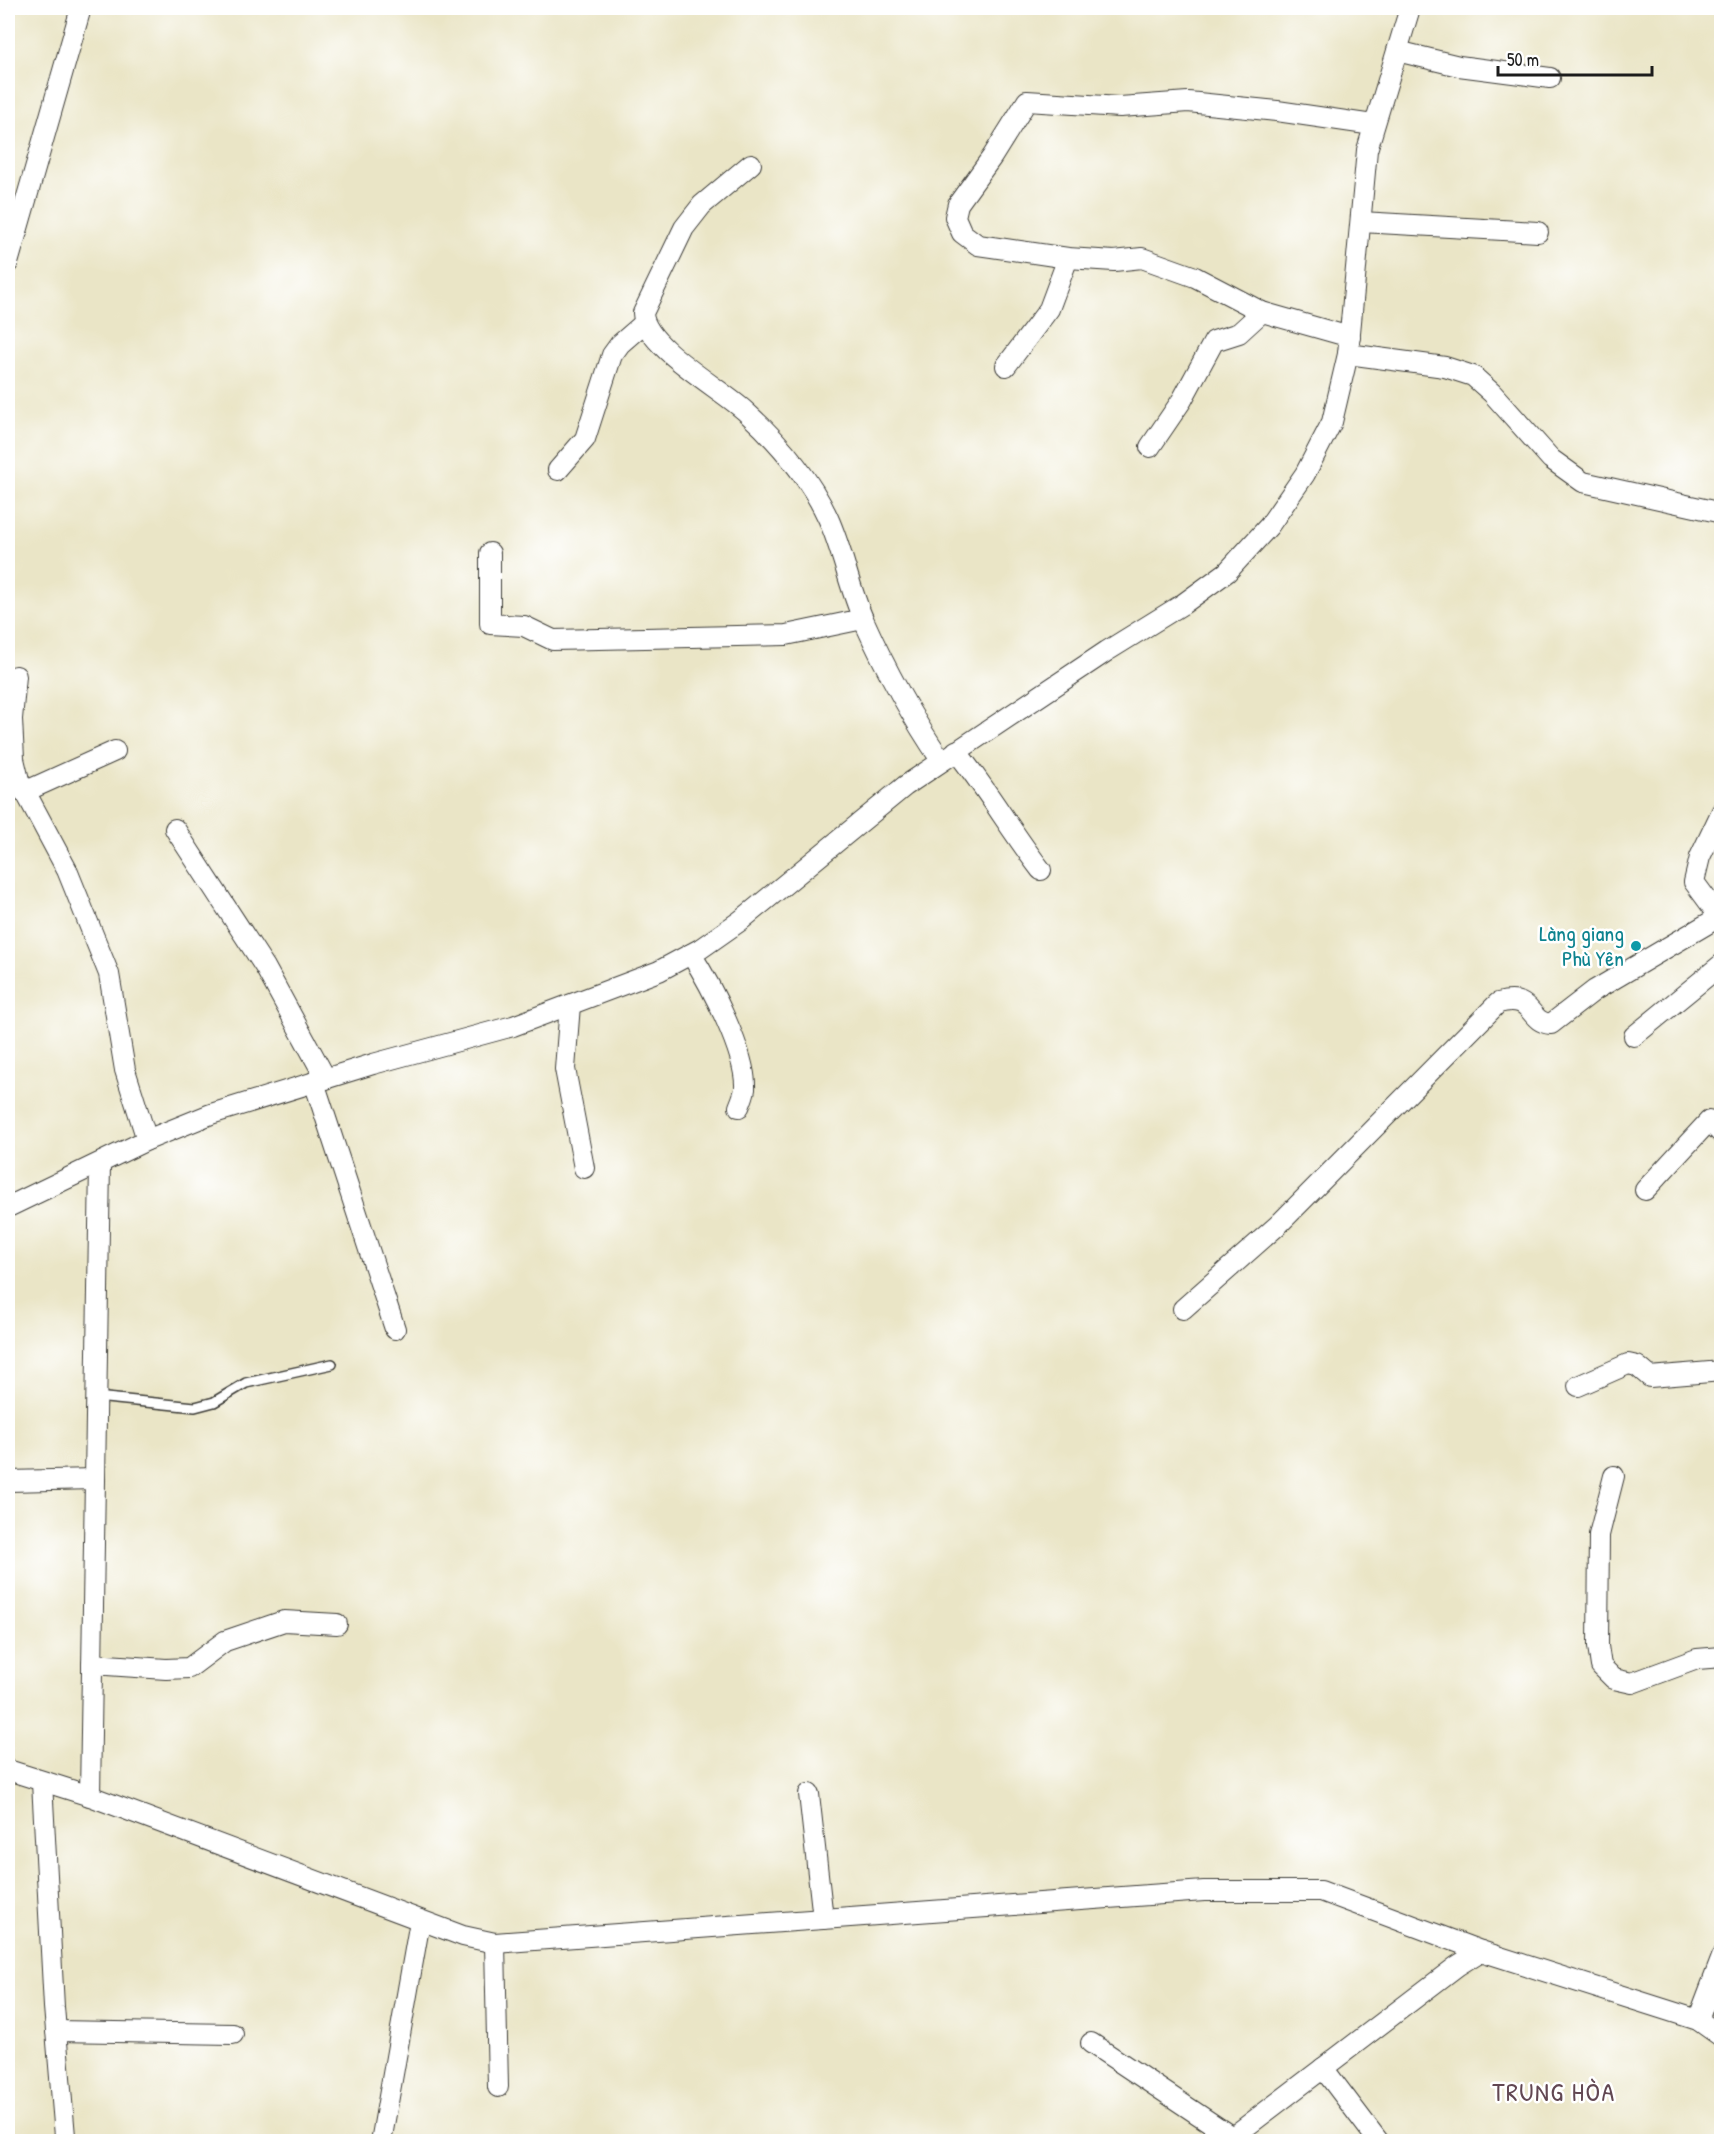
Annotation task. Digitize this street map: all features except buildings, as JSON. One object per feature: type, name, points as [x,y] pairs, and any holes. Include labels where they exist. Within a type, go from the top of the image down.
[{"type":"street","points":[[8,263],[81,8]]},
{"type":"street","points":[[8,1208],[147,1140],[211,1114],[513,1026],[659,971],[691,954],[740,921],[905,786],[949,755],[1183,604],[1227,572],[1269,526],[1305,474],[1332,422],[1349,345],[1367,150],[1410,8]]},
{"type":"street","points":[[1397,51],[1459,66],[1550,78]]},
{"type":"street","points":[[1374,125],[1277,111],[1188,102],[1120,107],[1028,100],[992,157],[958,204],[955,217],[962,233],[978,245],[1068,258],[1114,261],[1142,258],[1195,277],[1262,312],[1349,345],[1445,367],[1473,376],[1492,393],[1551,459],[1583,482],[1606,489],[1722,513]]},
{"type":"street","points":[[751,164],[702,205],[684,228],[643,313],[644,324],[650,334],[700,378],[744,410],[788,454],[813,489],[828,519],[863,619],[911,715],[949,755],[982,783],[1009,828],[1041,870]]},
{"type":"street","points":[[1361,222],[1538,232]]},
{"type":"street","points":[[1006,366],[1049,309],[1068,258]]},
{"type":"street","points":[[1150,447],[1182,400],[1214,341],[1239,333],[1262,312]]},
{"type":"street","points":[[558,470],[585,439],[612,355],[620,344],[644,324]]},
{"type":"street","points":[[490,553],[490,624],[524,626],[553,640],[786,635],[863,619]]},
{"type":"street","points":[[16,676],[12,719],[14,759],[24,792],[67,870],[109,974],[124,1070],[147,1140]]},
{"type":"street","points":[[24,792],[115,751]]},
{"type":"street","points":[[1183,1309],[1278,1225],[1498,1002],[1513,999],[1520,1001],[1542,1023],[1551,1024],[1595,990],[1720,919],[1694,882],[1700,858],[1722,811]]},
{"type":"street","points":[[175,829],[265,967],[320,1081],[395,1329]]},
{"type":"street","points":[[691,954],[704,974],[730,1032],[743,1072],[745,1090],[739,1107]]},
{"type":"street","points":[[1634,1036],[1722,964]]},
{"type":"street","points":[[570,1005],[565,1070],[584,1168]]},
{"type":"street","points":[[1645,1190],[1709,1121],[1722,1134]]},
{"type":"street","points":[[90,1796],[100,1164]]},
{"type":"street","points":[[1578,1386],[1628,1364],[1637,1366],[1650,1377],[1722,1371]]},
{"type":"street","points":[[1614,1476],[1599,1535],[1598,1646],[1601,1666],[1614,1679],[1632,1683],[1697,1659],[1722,1657]]},
{"type":"street","points":[[8,1481],[94,1479]]},
{"type":"street","points":[[92,1664],[166,1669],[189,1668],[225,1641],[284,1622],[337,1624]]},
{"type":"street","points":[[8,1770],[90,1796],[420,1921],[463,1936],[495,1943],[1204,1891],[1321,1891],[1481,1951],[1698,2020],[1722,2037]]},
{"type":"street","points":[[42,1782],[56,2031],[65,2136]]},
{"type":"street","points":[[809,1794],[823,1919]]},
{"type":"street","points":[[381,2142],[420,1921]]},
{"type":"street","points":[[495,1943],[498,2087]]},
{"type":"street","points":[[1091,2043],[1229,2139],[1457,1966],[1481,1951]]},
{"type":"street","points":[[1698,2020],[1722,1957]]},
{"type":"street","points":[[56,2031],[233,2034]]},
{"type":"street","points":[[1323,2068],[1379,2142]]},
{"type":"lane","points":[[96,1397],[195,1407],[214,1402],[246,1383],[332,1364]]},
{"type":"place","name":"Làng giang Phù Yên","points":[[1636,946]]},
{"type":"district","name":"TRUNG HÒA","points":[[1554,2091]]}]
